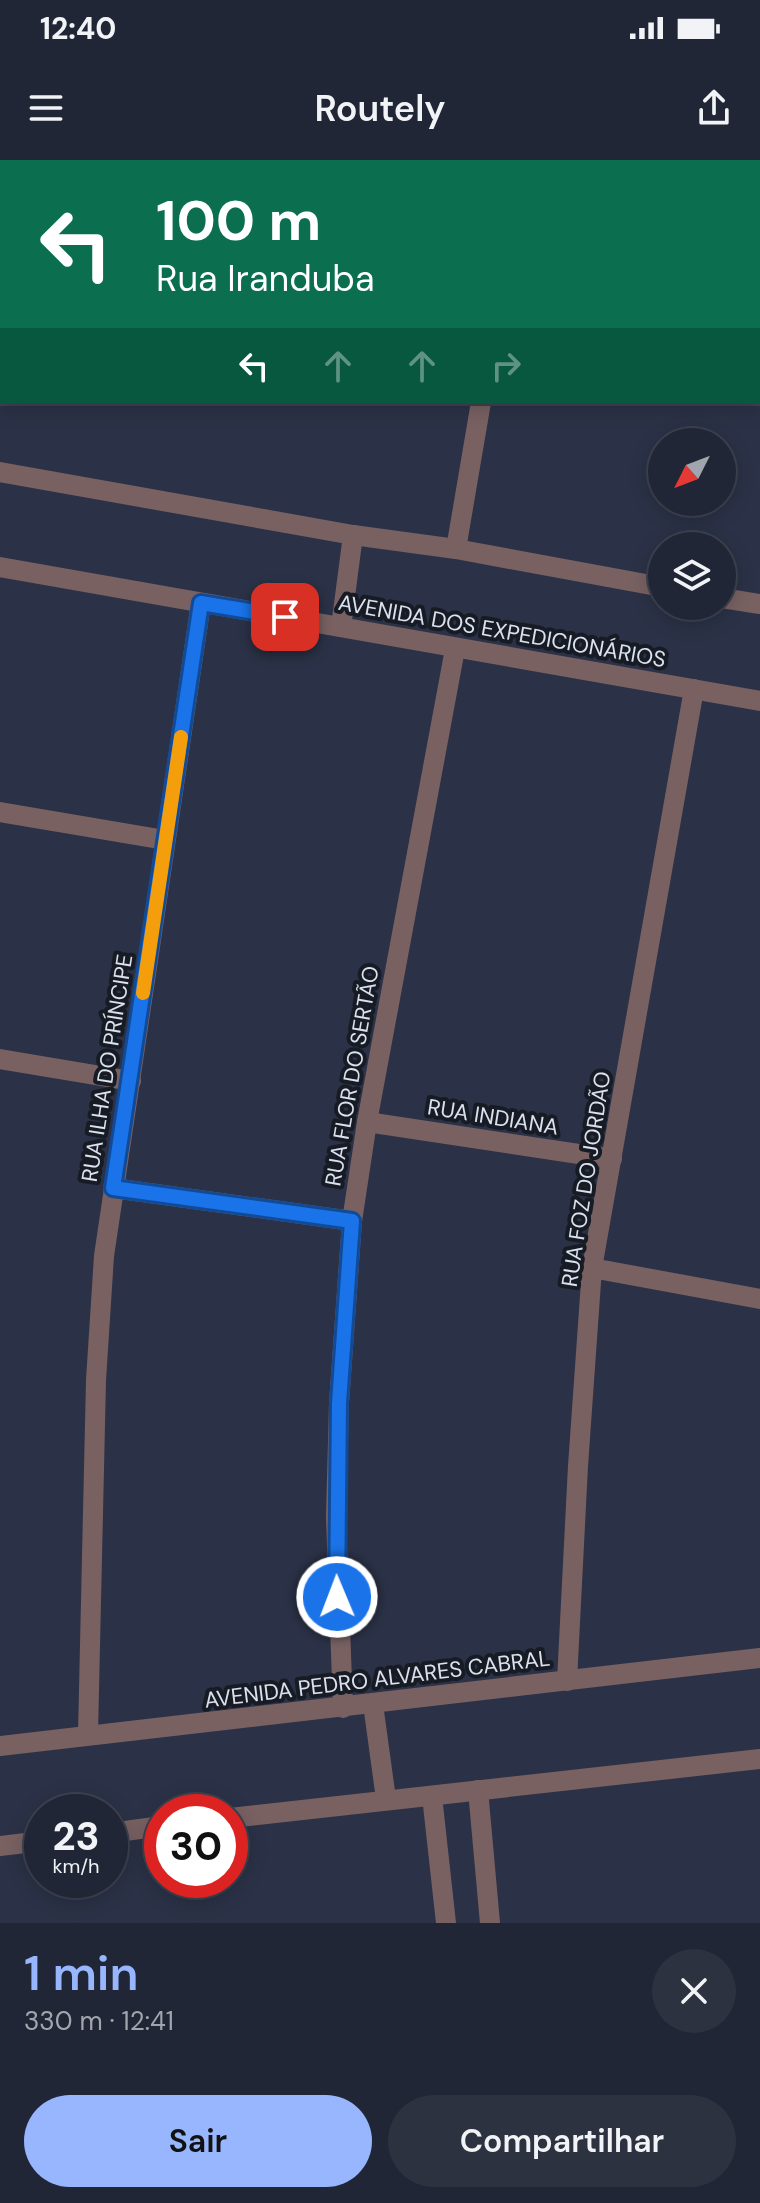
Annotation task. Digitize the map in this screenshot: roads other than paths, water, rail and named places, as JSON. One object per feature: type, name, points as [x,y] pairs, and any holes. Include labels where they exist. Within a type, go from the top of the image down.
[{"type":"street","points":[[456,549],[481,404]]},
{"type":"street","points":[[0,472],[648,584]]},
{"type":"street","points":[[341,627],[353,535]]},
{"type":"street","name":"AVENIDA DOS EXPEDICIONÁRIOS","points":[[0,567],[760,701]]},
{"type":"street","points":[[736,600],[760,604]]},
{"type":"street","name":"RUA ILHA DO PRÍNCIPE","points":[[88,1734],[96,1380],[104,1256],[201,603]]},
{"type":"street","name":"RUA FLOR DO SERTÃO","points":[[343,1708],[336,1517],[339,1403],[352,1221],[367,1122],[455,649]]},
{"type":"street","name":"RUA FOZ DO JORDÃO","points":[[567,1681],[592,1268],[694,689]]},
{"type":"street","points":[[0,812],[165,840]]},
{"type":"street","points":[[0,1059],[131,1081]]},
{"type":"street","name":"RUA INDIANA","points":[[367,1122],[612,1159]]},
{"type":"street","points":[[113,1188],[352,1221]]},
{"type":"street","points":[[592,1268],[760,1299]]},
{"type":"street","name":"AVENIDA PEDRO ALVARES CABRAL","points":[[0,1746],[760,1658]]},
{"type":"street","points":[[373,1704],[386,1799]]},
{"type":"street","points":[[248,1816],[760,1759]]},
{"type":"street","points":[[478,1790],[490,1923]]},
{"type":"street","points":[[432,1796],[446,1923]]},
{"type":"street","points":[[0,1846],[24,1843]]}]
